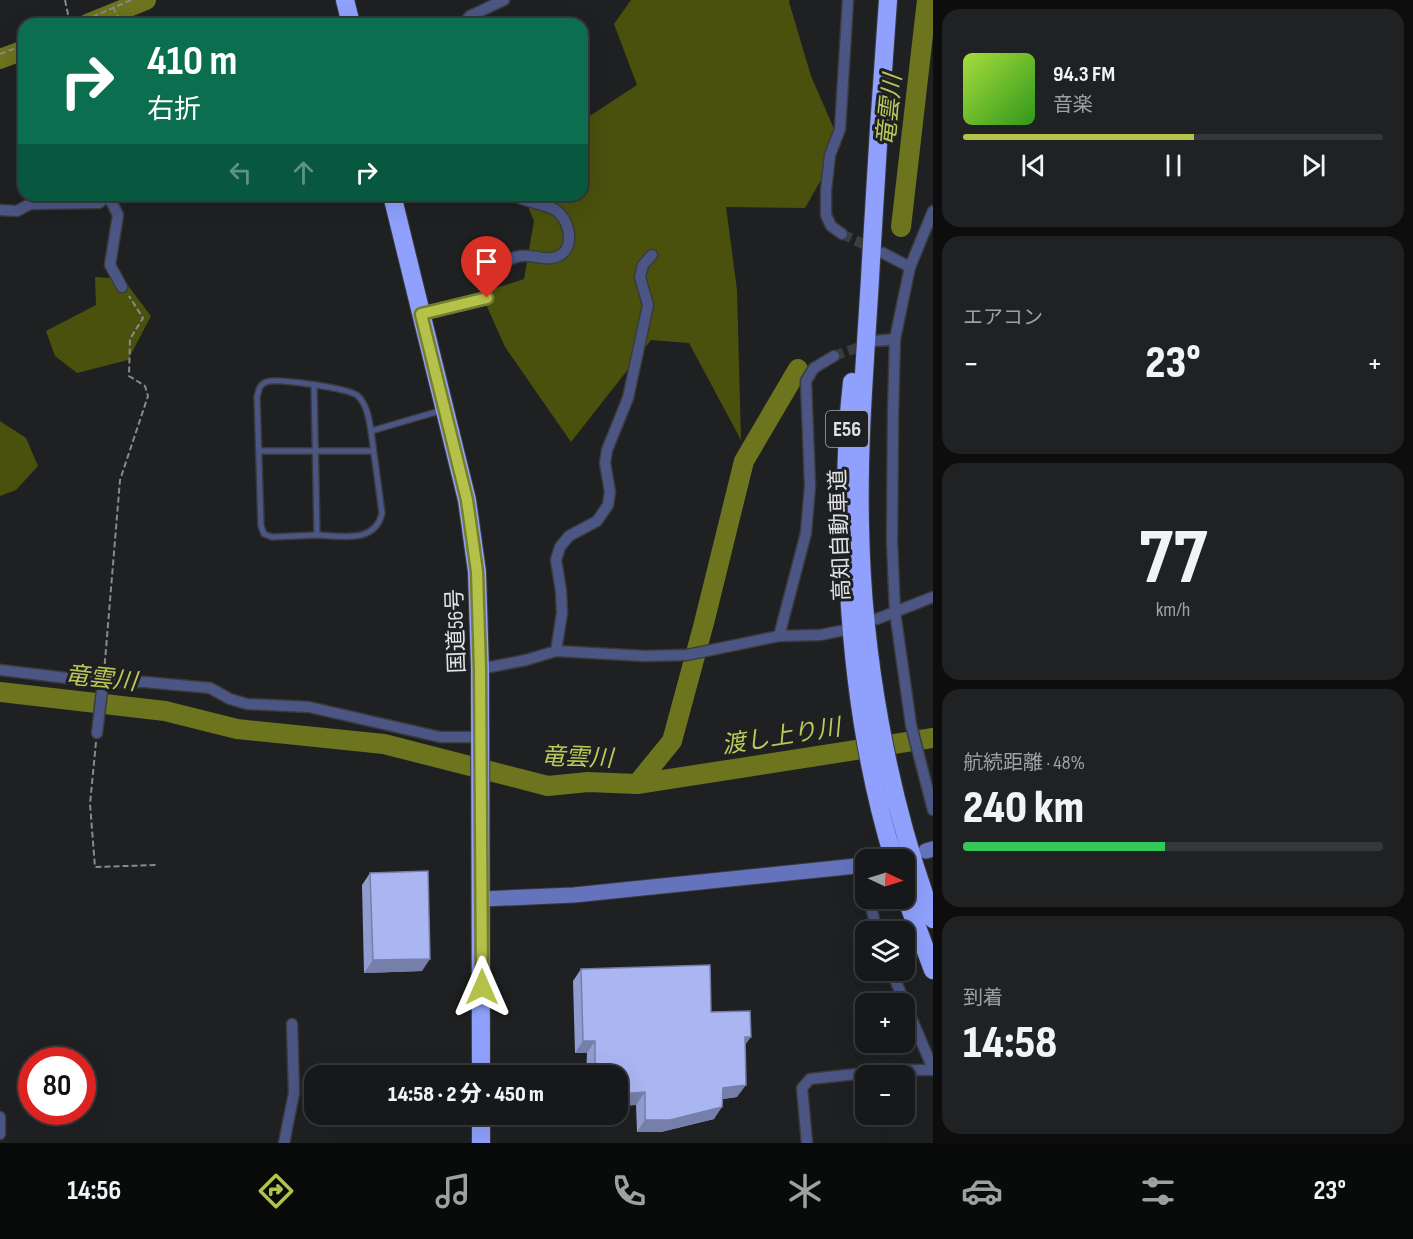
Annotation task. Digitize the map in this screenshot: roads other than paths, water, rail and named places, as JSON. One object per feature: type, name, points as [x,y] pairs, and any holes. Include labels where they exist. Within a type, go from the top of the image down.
[{"type":"highway","points":[[345,0],[350,18]]},
{"type":"highway","name":"高知自動車道","points":[[888,0],[860,431],[860,528],[867,636],[879,716],[907,838],[933,919]]},
{"type":"highway","name":"高知自動車道","points":[[878,141],[847,429],[845,530],[851,637],[861,717],[871,775],[891,849]]},
{"type":"highway","name":"国道56号","points":[[393,201],[467,500],[475,562],[480,669],[481,1065]]},
{"type":"highway","points":[[910,909],[933,970]]},
{"type":"highway","points":[[481,1125],[481,1143]]},
{"type":"street","points":[[468,18],[504,0]]},
{"type":"street","points":[[842,234],[831,226],[826,215],[826,190],[831,155],[840,129],[848,0]]},
{"type":"street","points":[[0,210],[17,211],[30,204],[99,203],[101,201]]},
{"type":"street","points":[[111,201],[118,215],[110,265],[123,287]]},
{"type":"street","points":[[421,314],[487,298],[486,286],[501,265],[518,256],[553,258],[565,250],[570,239],[567,223],[555,209],[526,201]]},
{"type":"street","points":[[933,211],[910,267],[896,339],[892,519],[896,612],[912,725],[933,810]]},
{"type":"street","points":[[883,253],[910,267]]},
{"type":"street","points":[[556,651],[562,612],[556,560],[560,547],[569,536],[597,521],[608,505],[610,492],[605,463],[607,450],[628,398],[648,305],[640,277],[643,265],[652,255]]},
{"type":"street","points":[[875,341],[896,339]]},
{"type":"street","points":[[778,636],[806,533],[810,486],[806,381],[814,368],[834,356]]},
{"type":"street","points":[[877,619],[933,597]]},
{"type":"street","points":[[480,669],[526,660],[556,651],[645,656],[687,655],[778,636],[820,635],[840,631]]},
{"type":"street","points":[[0,670],[103,682],[145,682],[210,688],[230,699],[247,704],[309,707],[480,744]]},
{"type":"street","points":[[97,733],[103,682]]},
{"type":"street","points":[[482,899],[574,895],[855,866]]},
{"type":"street","points":[[807,1143],[802,1088],[810,1079],[893,1070],[933,1069],[896,981]]},
{"type":"street","points":[[284,1143],[294,1093],[292,1024]]},
{"type":"street","points":[[0,1117],[0,1134]]},
{"type":"lane","points":[[274,380],[315,385],[348,390],[358,396],[368,416],[382,513],[380,524],[369,533],[352,536],[272,537],[264,534],[261,526],[257,397],[259,388],[264,383],[274,380]]},
{"type":"lane","points":[[315,385],[317,535]]},
{"type":"lane","points":[[371,431],[444,410]]},
{"type":"lane","points":[[259,451],[373,451]]},
{"type":"waterway","points":[[102,18],[146,0]]},
{"type":"waterway","name":"竜雲川","points":[[901,227],[927,0]]},
{"type":"waterway","points":[[0,59],[18,52]]},
{"type":"waterway","name":"竜雲川","points":[[637,784],[672,741],[744,461],[798,369]]},
{"type":"waterway","name":"竜雲川","points":[[0,692],[165,711],[237,729],[384,744],[548,786],[588,782],[637,784],[933,738]]},
{"type":"tunnel","points":[[842,234],[874,249]]},
{"type":"tunnel","points":[[834,356],[868,344]]},
{"type":"water label","name":"渡し上り川","points":[[781,736]]}]
